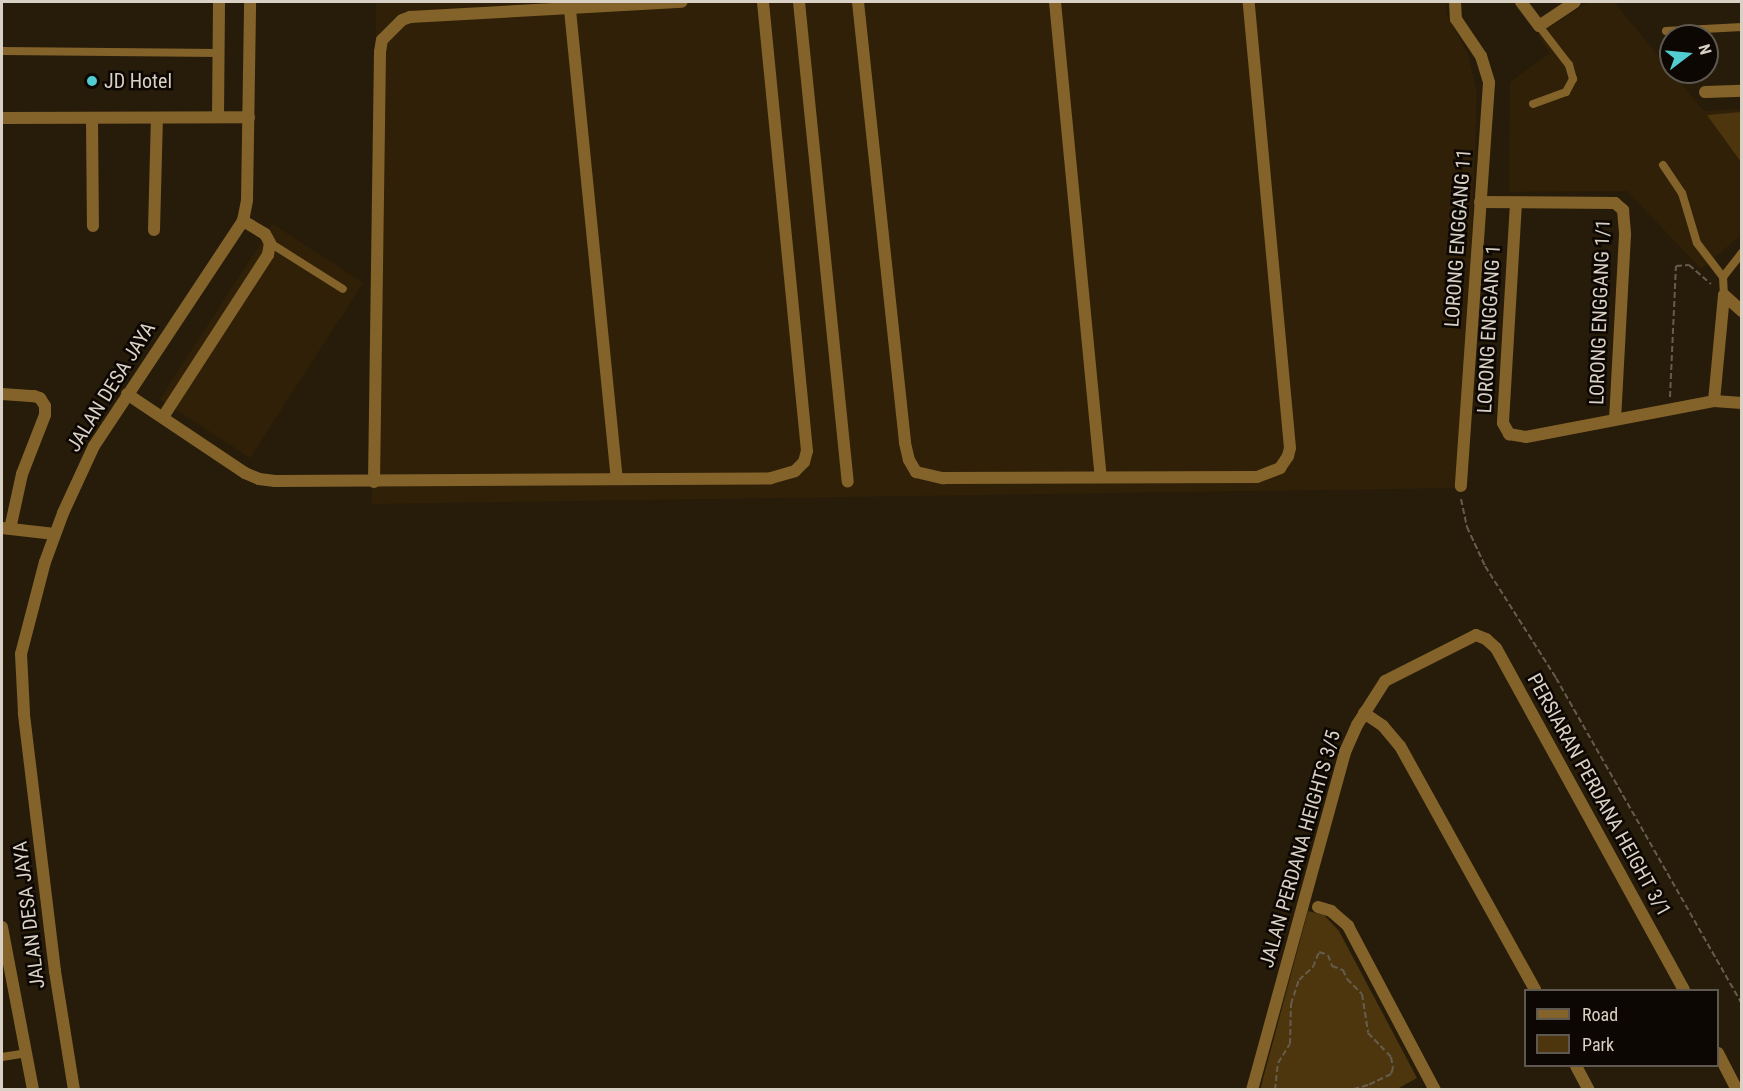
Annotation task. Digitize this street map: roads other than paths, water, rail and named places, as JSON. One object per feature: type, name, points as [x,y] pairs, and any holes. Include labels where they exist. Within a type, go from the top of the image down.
[{"type":"street","points":[[218,117],[219,2]]},
{"type":"street","name":"JALAN DESA JAYA","points":[[74,1089],[55,971],[21,654],[27,626],[55,534],[94,447],[243,221],[247,200],[250,2]]},
{"type":"street","points":[[374,482],[382,40],[402,20],[410,17],[682,2]]},
{"type":"street","points":[[127,394],[245,473],[259,479],[374,482],[771,478],[795,471],[804,462],[807,451],[763,2]]},
{"type":"street","points":[[799,2],[848,482]]},
{"type":"street","points":[[858,2],[909,460],[916,472],[943,478],[1257,477],[1280,468],[1288,456],[1290,448],[1249,2]]},
{"type":"street","points":[[1055,2],[1101,476]]},
{"type":"street","name":"LORONG ENGGANG 11","points":[[1455,2],[1456,19],[1481,56],[1488,73],[1461,486]]},
{"type":"street","points":[[1521,2],[1539,26],[1575,2]]},
{"type":"street","points":[[570,9],[618,479]]},
{"type":"street","points":[[1705,92],[1742,91]]},
{"type":"street","points":[[2,118],[249,117]]},
{"type":"street","points":[[92,118],[93,226]]},
{"type":"street","points":[[154,230],[157,118]]},
{"type":"street","name":"LORONG ENGGANG 1/1","points":[[1480,202],[1615,203],[1623,210],[1625,235],[1615,418]]},
{"type":"street","name":"LORONG ENGGANG 1","points":[[1516,203],[1503,423],[1509,434],[1526,437],[1714,400],[1742,402]]},
{"type":"street","points":[[163,417],[268,255],[270,243],[265,234],[243,221]]},
{"type":"street","points":[[1724,296],[1742,311]]},
{"type":"street","points":[[1714,400],[1724,296]]},
{"type":"street","points":[[2,393],[34,396],[40,398],[45,406],[45,415],[22,474],[6,529],[55,534]]},
{"type":"street","name":"PERSIARAN PERDANA HEIGHT 3/1","points":[[1468,637],[1482,636],[1496,648],[1683,989]]},
{"type":"street","name":"JALAN PERDANA HEIGHTS 3/5","points":[[1252,1089],[1346,752],[1364,713],[1385,681],[1468,637]]},
{"type":"street","points":[[1364,713],[1383,726],[1400,746],[1534,989]]},
{"type":"street","points":[[1318,907],[1331,911],[1348,926],[1435,1089]]},
{"type":"street","points":[[2,927],[33,1089]]},
{"type":"street","points":[[1719,1055],[1737,1089]]},
{"type":"street","points":[[1577,1067],[1589,1089]]},
{"type":"lane","points":[[1533,104],[1566,92],[1573,79],[1569,65],[1539,26]]},
{"type":"lane","points":[[1719,28],[1742,27]]},
{"type":"lane","points":[[2,51],[219,53]]},
{"type":"lane","points":[[1663,165],[1682,193],[1697,243],[1723,277],[1724,296]]},
{"type":"lane","points":[[270,243],[343,289]]},
{"type":"lane","points":[[1723,277],[1742,253]]},
{"type":"lane","points":[[2,1057],[26,1053]]},
{"type":"place","name":"JD Hotel","points":[[92,81]]}]
